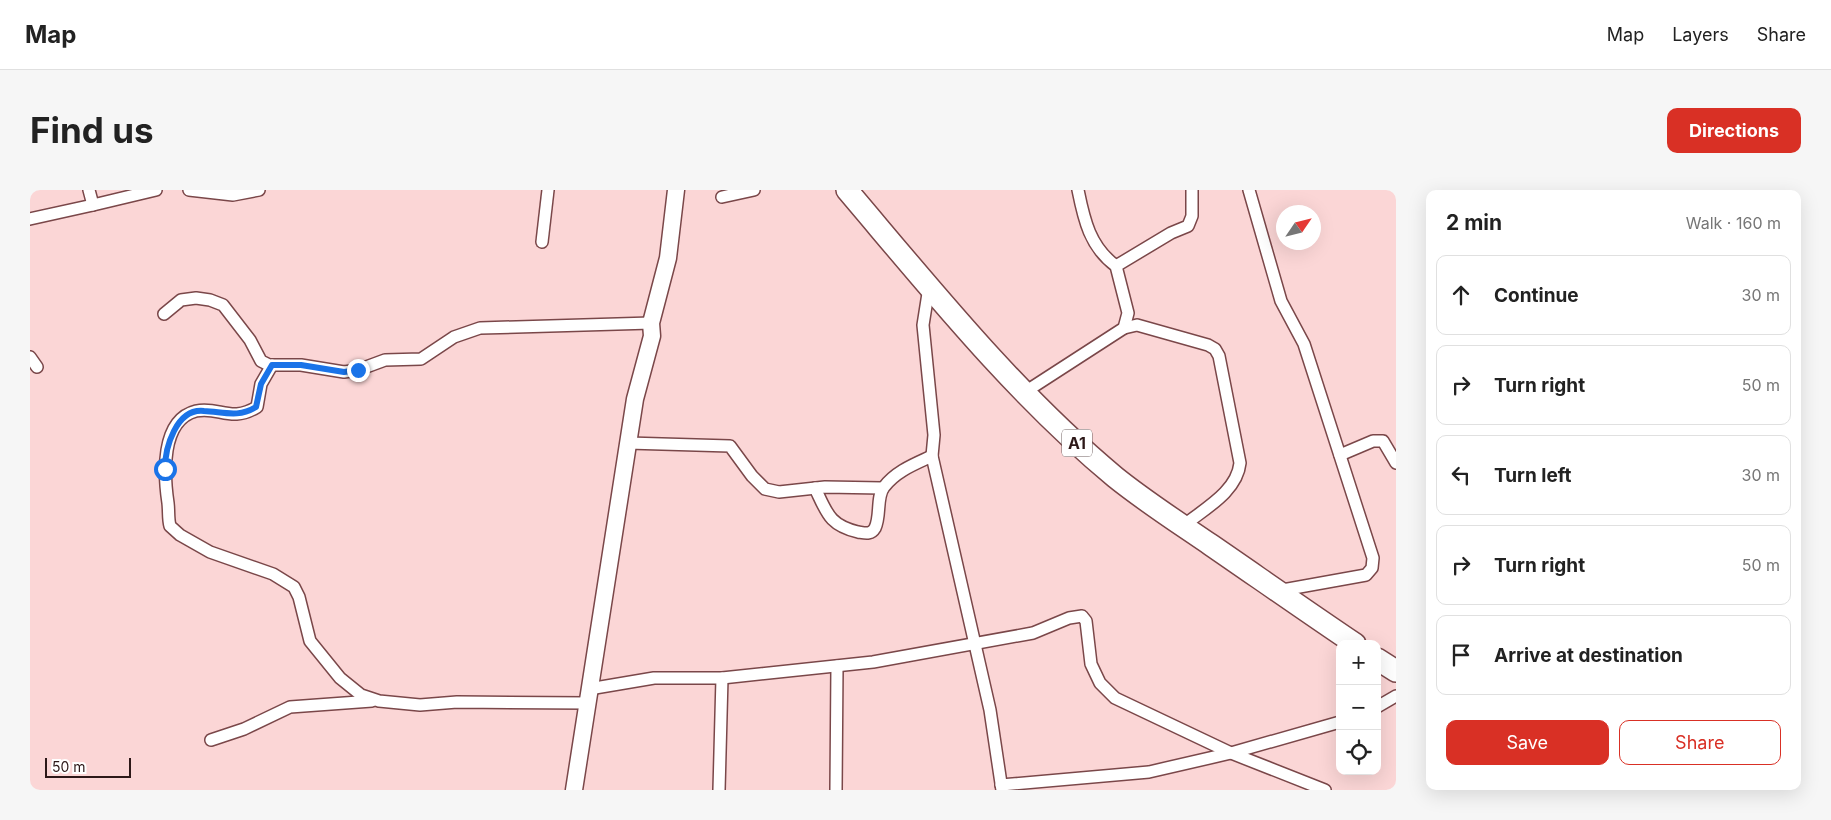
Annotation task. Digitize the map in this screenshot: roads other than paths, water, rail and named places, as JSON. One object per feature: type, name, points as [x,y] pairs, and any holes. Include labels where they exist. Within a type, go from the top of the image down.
[{"type":"highway","name":"A1","points":[[847,190],[929,287],[1026,392],[1116,478],[1349,640]]},
{"type":"highway","points":[[1381,662],[1396,672]]},
{"type":"street","points":[[88,190],[92,205]]},
{"type":"street","points":[[30,219],[156,190]]},
{"type":"street","points":[[189,190],[233,196],[259,190]]},
{"type":"street","points":[[542,242],[548,190]]},
{"type":"street","points":[[574,790],[635,399],[652,336],[651,323],[668,258],[676,190]]},
{"type":"street","points":[[722,197],[754,190]]},
{"type":"street","points":[[1078,190],[1084,218],[1093,240],[1103,257],[1116,266],[1128,313],[1137,325]]},
{"type":"street","points":[[1116,266],[1170,233],[1188,226],[1192,216],[1192,190]]},
{"type":"street","points":[[1249,190],[1281,301],[1304,344],[1372,558],[1372,568],[1366,574],[1277,590]]},
{"type":"street","points":[[929,287],[923,325],[934,435],[932,456],[990,710],[1002,787],[1149,772],[1231,753],[1336,723]]},
{"type":"street","points":[[164,314],[181,300],[196,298],[223,305],[245,334],[261,360],[272,365],[301,365],[344,372],[358,370],[385,360],[421,358],[454,337],[480,328],[651,323]]},
{"type":"street","points":[[1124,328],[1128,313]]},
{"type":"street","points":[[1026,392],[1124,328],[1137,325],[1208,345],[1215,349],[1219,356],[1240,463],[1239,475],[1233,485],[1183,526]]},
{"type":"street","points":[[30,356],[36,367]]},
{"type":"street","points":[[272,365],[261,384],[256,407],[238,415],[203,410],[194,412],[180,422],[165,452],[170,526],[180,535],[210,552],[273,574],[294,587],[299,597],[310,641],[320,656],[340,678],[361,695],[379,701]]},
{"type":"street","points":[[1340,455],[1373,441],[1383,441],[1396,463]]},
{"type":"street","points":[[628,443],[730,446],[752,476],[765,488],[779,492],[815,488],[882,488]]},
{"type":"street","points":[[815,488],[834,523],[841,527],[866,534],[873,531],[876,526],[882,488],[900,471],[932,456]]},
{"type":"street","points":[[211,740],[244,729],[290,707],[379,701],[420,705],[588,696],[654,678],[722,678],[873,662],[1033,633],[1069,618],[1082,616],[1086,621],[1091,664],[1107,692],[1138,710],[1231,753],[1325,790]]},
{"type":"street","points":[[836,790],[837,666]]},
{"type":"street","points":[[719,790],[722,678]]},
{"type":"street","points":[[1381,705],[1396,696]]}]
